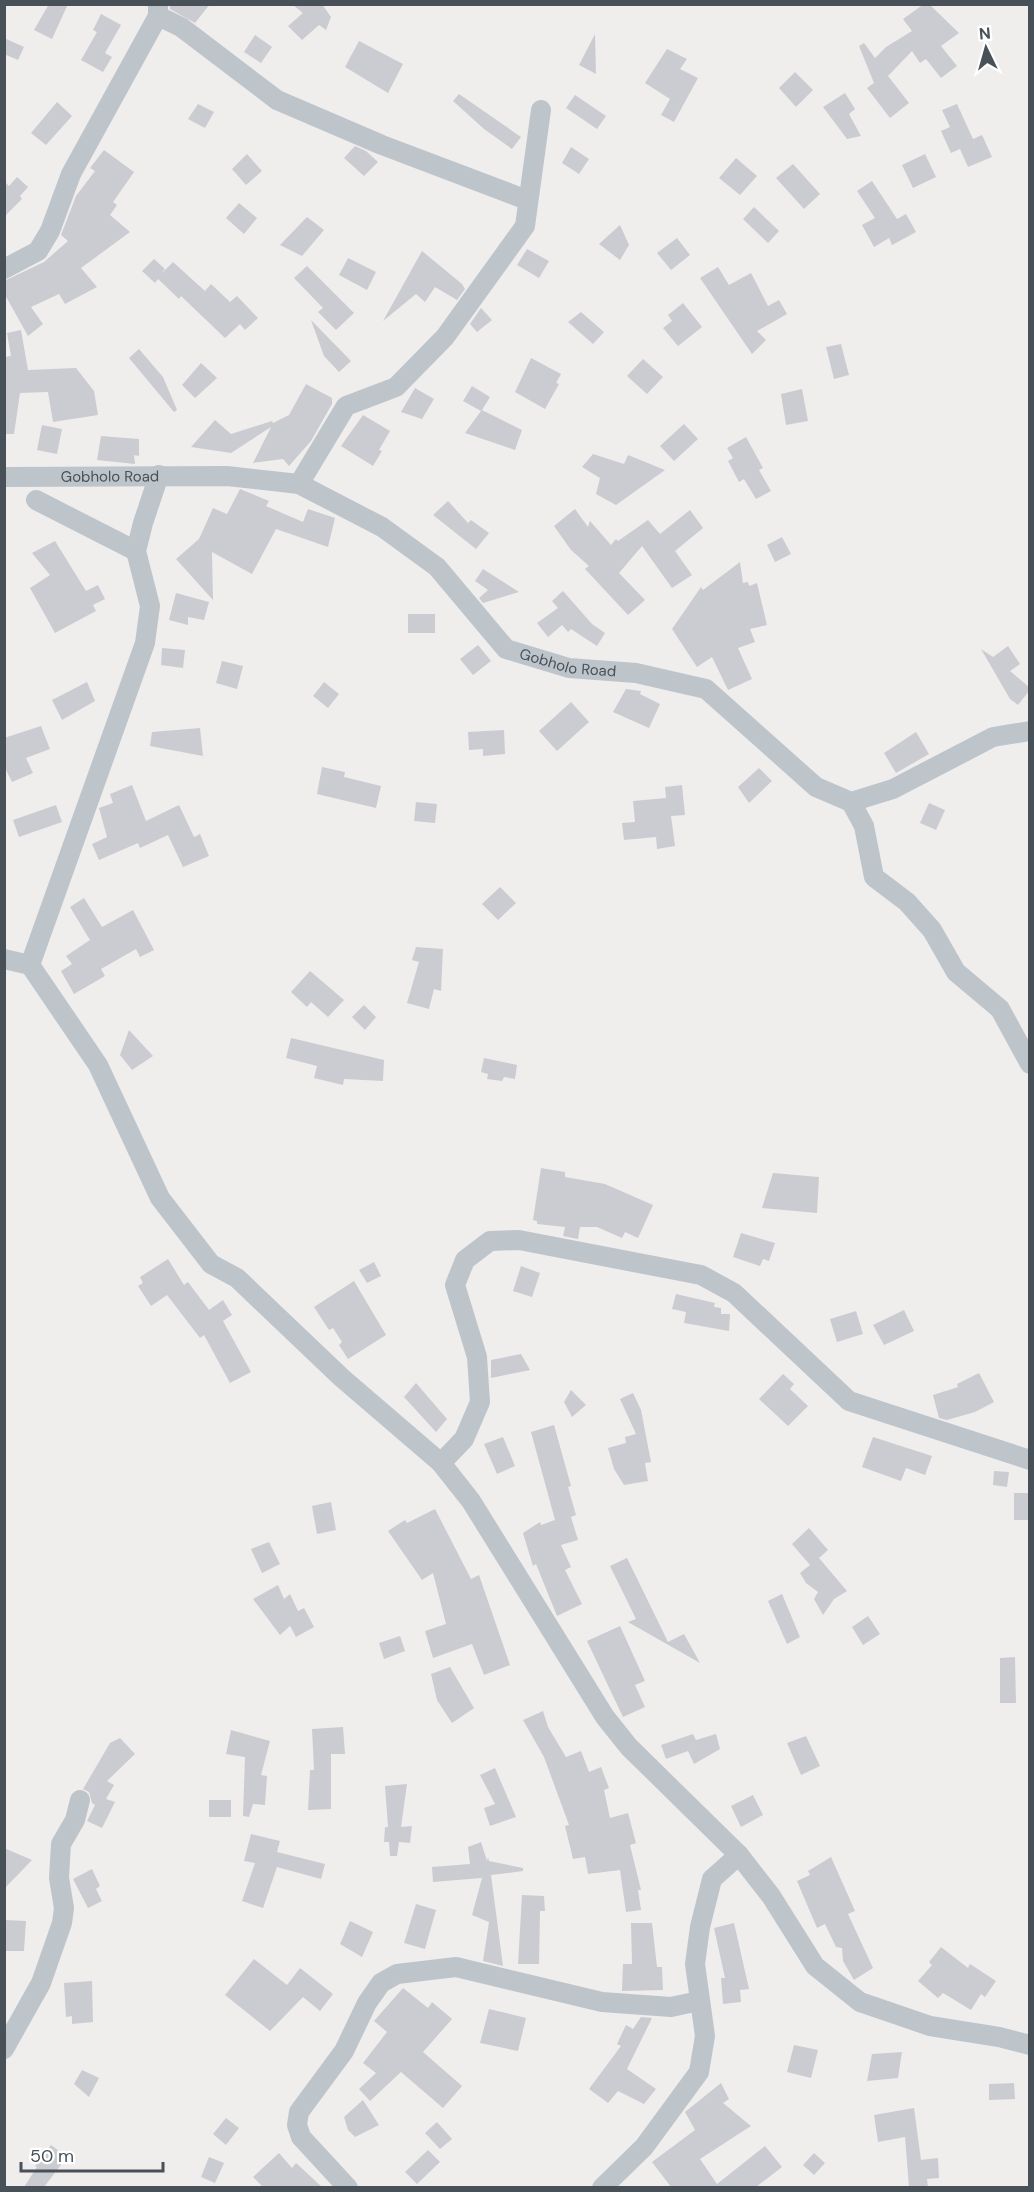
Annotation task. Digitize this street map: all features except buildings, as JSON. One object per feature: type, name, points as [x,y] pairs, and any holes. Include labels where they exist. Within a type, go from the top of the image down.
[{"type":"street","points":[[4,269],[38,251],[50,231],[71,174],[158,10],[278,100],[382,145],[527,200]]},
{"type":"street","points":[[299,484],[346,406],[396,387],[444,337],[525,226],[541,110]]},
{"type":"street","points":[[30,965],[146,643],[150,606],[136,551],[159,475]]},
{"type":"street","name":"Gobholo Road","points":[[4,477],[227,476],[299,484],[382,526],[436,567],[506,649],[569,668],[636,673],[706,689],[816,787],[851,802]]},
{"type":"street","points":[[36,500],[136,551]]},
{"type":"street","points":[[1029,731],[993,737],[893,789],[851,802],[864,826],[874,877],[907,902],[932,930],[956,972],[1000,1009],[1029,1064]]},
{"type":"street","points":[[4,959],[30,965],[98,1065],[160,1198],[212,1264],[237,1278],[342,1378],[441,1464],[471,1501],[605,1717],[629,1747],[739,1856],[771,1896],[815,1966],[860,2002],[930,2026],[999,2037],[1029,2045]]},
{"type":"street","points":[[441,1464],[464,1439],[480,1402],[477,1357],[455,1285],[465,1260],[490,1241],[519,1240],[701,1275],[734,1293],[849,1401],[1029,1460]]},
{"type":"street","points":[[4,2049],[41,1983],[62,1923],[64,1908],[59,1878],[61,1844],[75,1820],[80,1800]]},
{"type":"street","points":[[602,2187],[644,2147],[699,2072],[705,2036],[695,1964],[712,1879],[739,1856]]},
{"type":"street","points":[[348,2187],[301,2137],[297,2125],[299,2112],[344,2051],[367,2003],[381,1983],[397,1974],[456,1967],[602,2002],[671,2007],[699,2001]]}]
